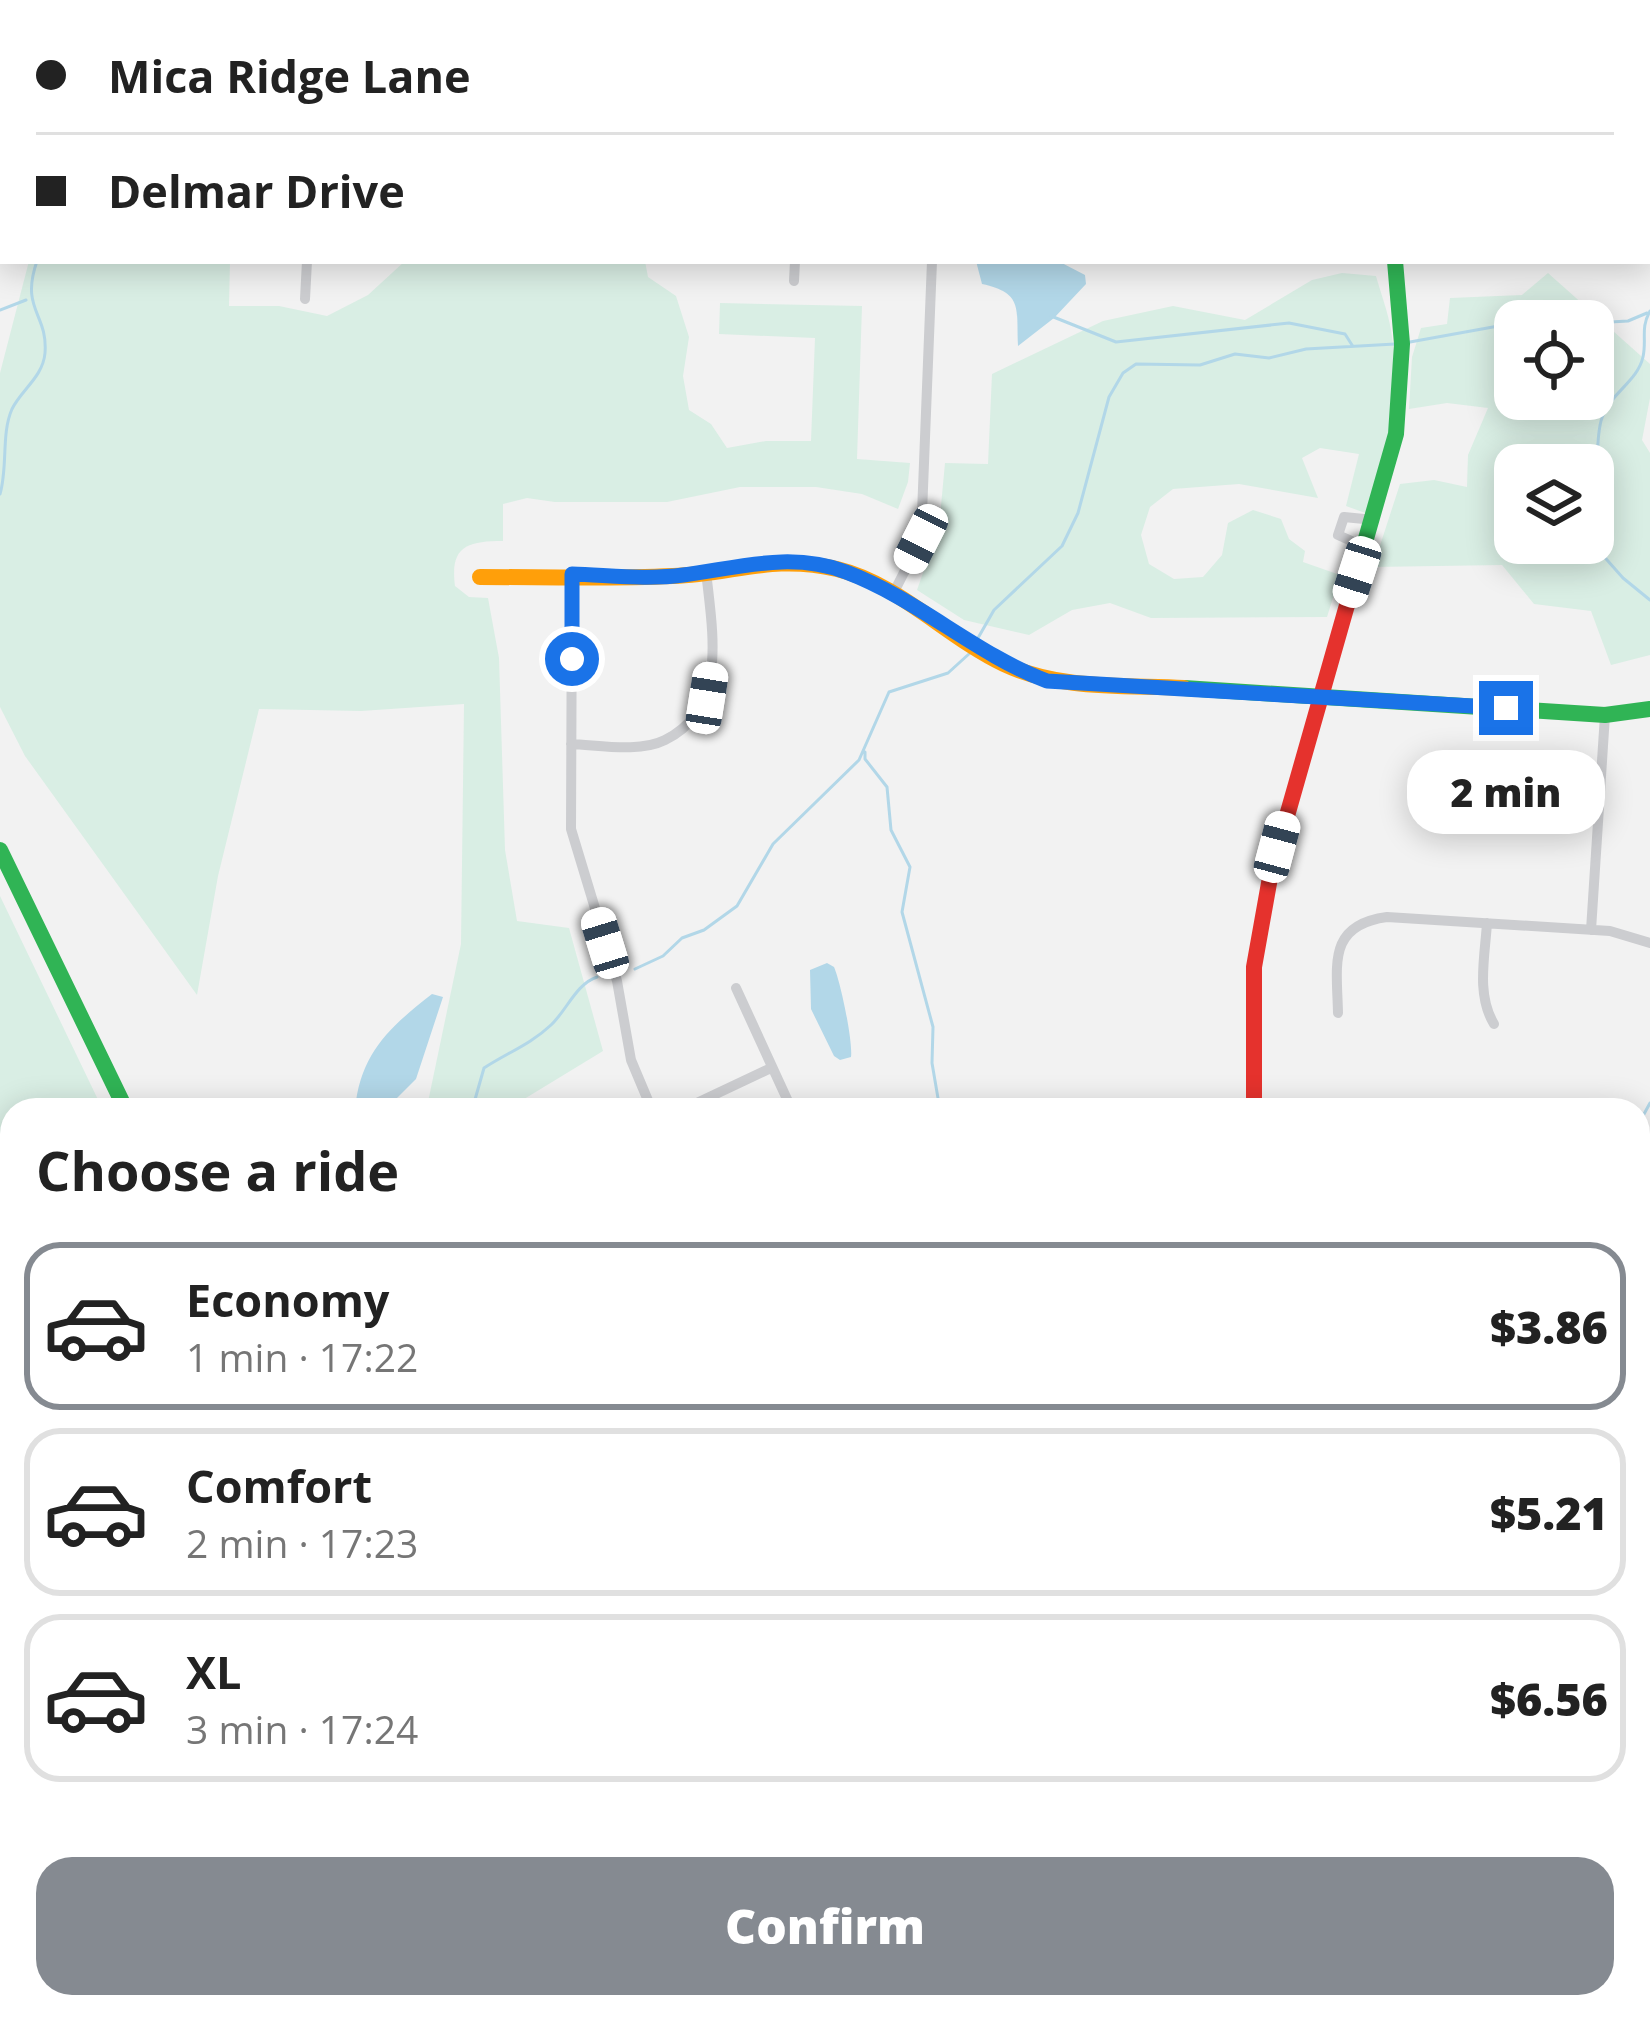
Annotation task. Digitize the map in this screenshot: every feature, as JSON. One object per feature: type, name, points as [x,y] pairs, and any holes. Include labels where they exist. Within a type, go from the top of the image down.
[{"type":"main road","points":[[1254,1098],[1253,992],[1271,872],[1392,453],[1402,344],[1395,264]]},
{"type":"main road","points":[[480,577],[678,576],[769,560],[804,563],[842,570],[893,594],[1001,663],[1047,681],[1320,694],[1605,715],[1650,709]]},
{"type":"main road","points":[[0,850],[120,1098]]},
{"type":"street","points":[[305,299],[307,264]]},
{"type":"street","points":[[794,281],[795,264]]},
{"type":"street","points":[[893,594],[921,539],[932,264]]},
{"type":"street","points":[[1365,548],[1338,536],[1344,517],[1374,520]]},
{"type":"street","points":[[572,744],[641,746],[664,741],[693,720],[707,698],[711,670],[713,635],[706,571]]},
{"type":"street","points":[[572,574],[571,829],[617,981],[632,1060],[647,1098]]},
{"type":"street","points":[[1591,930],[1605,715]]},
{"type":"street","points":[[1338,1013],[1339,948],[1347,931],[1364,920],[1387,917],[1591,930],[1650,943]]},
{"type":"street","points":[[1487,923],[1483,994],[1494,1024]]},
{"type":"street","points":[[736,988],[786,1098]]},
{"type":"street","points":[[707,1098],[770,1068]]},
{"type":"green space","points":[[28,264],[230,264],[229,306],[279,306],[327,316],[368,295],[402,264],[646,264],[648,277],[676,296],[689,337],[683,376],[689,410],[711,424],[727,448],[766,441],[811,441],[815,338],[719,334],[720,303],[862,306],[857,459],[910,463],[908,482],[898,509],[862,494],[816,487],[740,487],[667,502],[527,498],[503,504],[503,541],[470,545],[458,555],[455,586],[469,597],[488,598],[499,658],[505,850],[517,921],[569,928],[603,1051],[526,1098],[429,1098],[461,944],[464,704],[361,711],[259,709],[218,876],[197,995],[25,756],[0,707],[0,373]]},
{"type":"green space","points":[[1342,273],[1376,276],[1394,353],[1390,424],[1368,514],[1346,506],[1359,454],[1320,448],[1302,458],[1318,498],[1239,484],[1173,489],[1150,507],[1141,535],[1149,564],[1174,579],[1203,577],[1222,555],[1228,523],[1253,510],[1281,519],[1289,539],[1305,551],[1303,562],[1340,575],[1327,617],[1151,618],[1110,603],[1072,610],[1029,635],[964,620],[917,590],[939,527],[945,463],[988,464],[992,374],[1103,321],[1173,306],[1245,320],[1312,280]]},
{"type":"green space","points":[[1548,273],[1578,300],[1494,300],[1494,420],[1614,420],[1614,332],[1650,364],[1642,440],[1650,453],[1650,655],[1611,665],[1591,611],[1534,604],[1502,565],[1373,567],[1400,484],[1434,480],[1467,487],[1468,455],[1488,408],[1447,403],[1409,409],[1412,357],[1421,328],[1447,324],[1450,298],[1522,295]]},
{"type":"green space","points":[[0,896],[97,1098],[0,1098]]},
{"type":"water","points":[[977,264],[1064,264],[1085,275],[1086,284],[1018,346],[1015,304],[1005,292],[982,284]]},
{"type":"water","points":[[827,963],[837,975],[850,1039],[851,1057],[840,1060],[811,1009],[810,970]]},
{"type":"water","points":[[432,994],[443,997],[416,1079],[397,1098],[357,1098],[370,1057],[403,1018]]},
{"type":"waterway","points":[[0,494],[9,419],[45,353],[33,301],[36,264]]},
{"type":"waterway","points":[[0,310],[26,300]]},
{"type":"waterway","points":[[1598,444],[1605,412],[1640,366],[1650,311]]},
{"type":"waterway","points":[[1614,322],[1647,313]]},
{"type":"waterway","points":[[1051,316],[1116,342],[1289,323],[1345,334],[1352,345]]},
{"type":"waterway","points":[[1410,342],[1494,327]]},
{"type":"waterway","points":[[978,638],[994,610],[1062,546],[1078,513],[1109,397],[1123,373],[1136,364],[1200,365],[1235,354],[1269,358],[1306,349],[1395,344]]},
{"type":"waterway","points":[[1611,564],[1650,600]]},
{"type":"waterway","points":[[635,969],[663,956],[682,938],[704,930],[737,906],[773,844],[859,760],[889,692],[948,673],[970,653]]},
{"type":"waterway","points":[[865,752],[865,759],[887,787],[891,830],[910,867],[902,912],[933,1027],[938,1098]]},
{"type":"waterway","points":[[475,1098],[484,1068],[543,1032],[583,985],[597,977]]},
{"type":"traffic: fast","points":[[1361,556],[1396,434],[1402,344],[1395,264]]},
{"type":"traffic: fast","points":[[1184,688],[1605,715],[1650,709]]},
{"type":"traffic: fast","points":[[0,850],[120,1098]]},
{"type":"traffic: slow","points":[[480,577],[649,577],[773,564],[814,565],[881,586],[983,653],[1025,672],[1092,685],[1184,688]]},
{"type":"traffic: jam","points":[[1254,1098],[1254,967],[1271,872],[1361,556]]},
{"type":"route","points":[[572,659],[572,574],[678,576],[769,560],[842,570],[893,594],[1001,663],[1047,681],[1506,708]]}]
